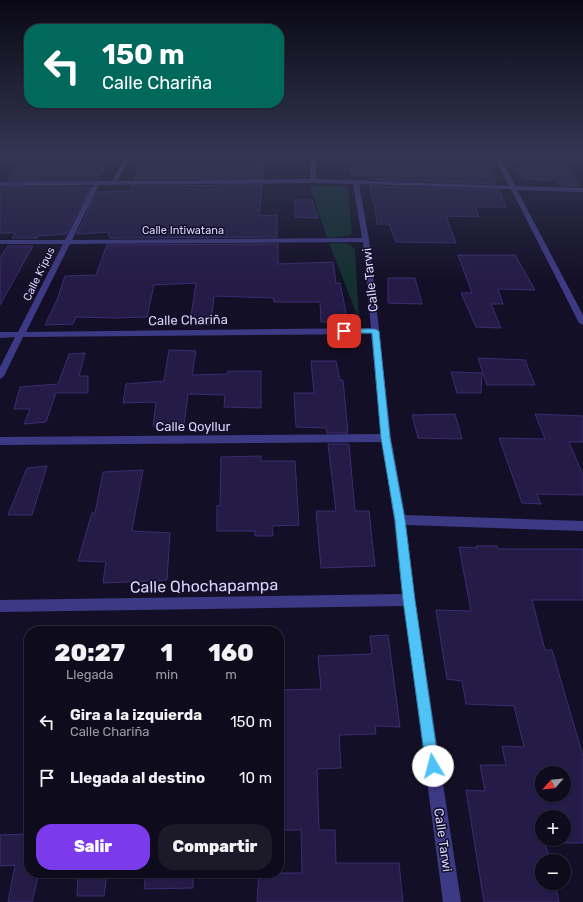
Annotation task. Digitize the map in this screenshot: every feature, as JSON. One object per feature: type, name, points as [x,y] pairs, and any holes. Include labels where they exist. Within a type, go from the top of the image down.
[{"type":"street","name":"Calle K'ipus","points":[[0,376],[89,198]]},
{"type":"street","name":"Calle Tarwi","points":[[359,198],[366,240],[386,438],[400,520],[409,600],[452,902]]},
{"type":"street","points":[[519,198],[583,323]]},
{"type":"street","name":"Calle Intiwatana","points":[[0,242],[366,240]]},
{"type":"street","name":"Calle Chariña","points":[[0,335],[375,331]]},
{"type":"street","name":"Calle Qoyllur","points":[[0,441],[386,438]]},
{"type":"street","points":[[400,520],[583,526]]},
{"type":"street","name":"Calle Qhochapampa","points":[[0,606],[409,600]]},
{"type":"green space","points":[[314,198],[349,198],[352,233],[348,236],[327,238]]},
{"type":"green space","points":[[329,243],[347,244],[355,250],[359,320]]},
{"type":"building","points":[[0,198],[85,198],[66,234],[38,236],[37,238],[12,238],[16,233],[0,233]]},
{"type":"building","points":[[94,198],[261,198],[259,216],[277,215],[277,237],[110,238],[110,236],[108,236],[109,232],[77,234]]},
{"type":"building","points":[[373,198],[502,198],[506,207],[475,207],[479,217],[446,216],[456,243],[396,242],[389,224],[377,224]]},
{"type":"building","points":[[295,200],[312,200],[318,218],[295,217]]},
{"type":"building","points":[[278,244],[278,264],[333,262],[336,283],[340,283],[348,322],[321,322],[320,302],[274,302],[273,298],[214,296],[211,323],[190,323],[196,283],[154,285],[147,317],[76,317],[73,324],[45,325],[57,300],[65,276],[96,275],[107,245]]},
{"type":"building","points":[[8,246],[33,246],[0,305],[0,258]]},
{"type":"building","points":[[458,255],[515,255],[535,290],[498,289],[503,304],[491,304],[501,328],[476,327],[461,293],[472,293]]},
{"type":"building","points":[[388,278],[415,278],[422,304],[388,303]]},
{"type":"building","points":[[169,350],[196,351],[192,375],[228,374],[228,371],[261,371],[261,408],[224,407],[225,395],[188,394],[184,424],[153,426],[156,402],[123,403],[126,384],[164,381]]},
{"type":"building","points":[[85,353],[79,376],[88,376],[88,393],[56,393],[46,422],[24,424],[30,409],[14,409],[20,387],[58,384],[69,354]]},
{"type":"building","points":[[478,358],[525,360],[535,385],[487,385]]},
{"type":"building","points":[[311,361],[336,361],[340,380],[343,380],[348,433],[327,433],[326,428],[296,427],[294,393],[314,393]]},
{"type":"building","points":[[451,372],[482,373],[481,393],[457,393]]},
{"type":"building","points":[[455,414],[462,439],[418,438],[412,415]]},
{"type":"building","points":[[535,414],[583,416],[583,442],[569,442],[583,475],[583,495],[537,494],[541,504],[522,503],[499,438],[545,439]]},
{"type":"building","points":[[328,444],[349,444],[355,511],[369,511],[375,566],[321,568],[316,511],[336,511]]},
{"type":"building","points":[[261,456],[261,461],[295,461],[299,525],[272,526],[273,536],[255,536],[255,531],[217,531],[217,505],[220,506],[221,457]]},
{"type":"building","points":[[47,466],[32,515],[8,515],[27,468]]},
{"type":"building","points":[[143,470],[132,531],[170,533],[167,580],[103,583],[106,562],[78,561],[92,513],[95,513],[103,472]]},
{"type":"building","points":[[476,546],[497,546],[498,549],[583,549],[583,600],[532,600],[545,650],[552,650],[583,756],[583,843],[571,843],[571,810],[535,810],[535,846],[546,846],[548,854],[535,854],[535,890],[556,890],[559,902],[484,902],[466,790],[485,791],[480,765],[506,765],[502,746],[524,747],[514,706],[466,704],[462,681],[447,679],[436,610],[471,611],[459,547],[477,548]]},
{"type":"building","points":[[388,635],[400,727],[375,726],[376,734],[339,735],[341,768],[317,769],[319,830],[335,830],[336,863],[399,863],[403,902],[257,902],[259,878],[284,878],[284,873],[302,873],[301,830],[284,830],[284,690],[321,689],[318,656],[372,654],[370,636]]},
{"type":"building","points":[[24,834],[24,878],[38,878],[32,902],[8,902],[15,865],[0,866],[0,835]]},
{"type":"building","points":[[78,878],[106,878],[104,896],[77,896]]},
{"type":"building","points":[[145,878],[193,878],[193,888],[144,889]]},
{"type":"route","points":[[344,331],[375,331],[386,438],[400,520],[409,600],[433,766]]}]
